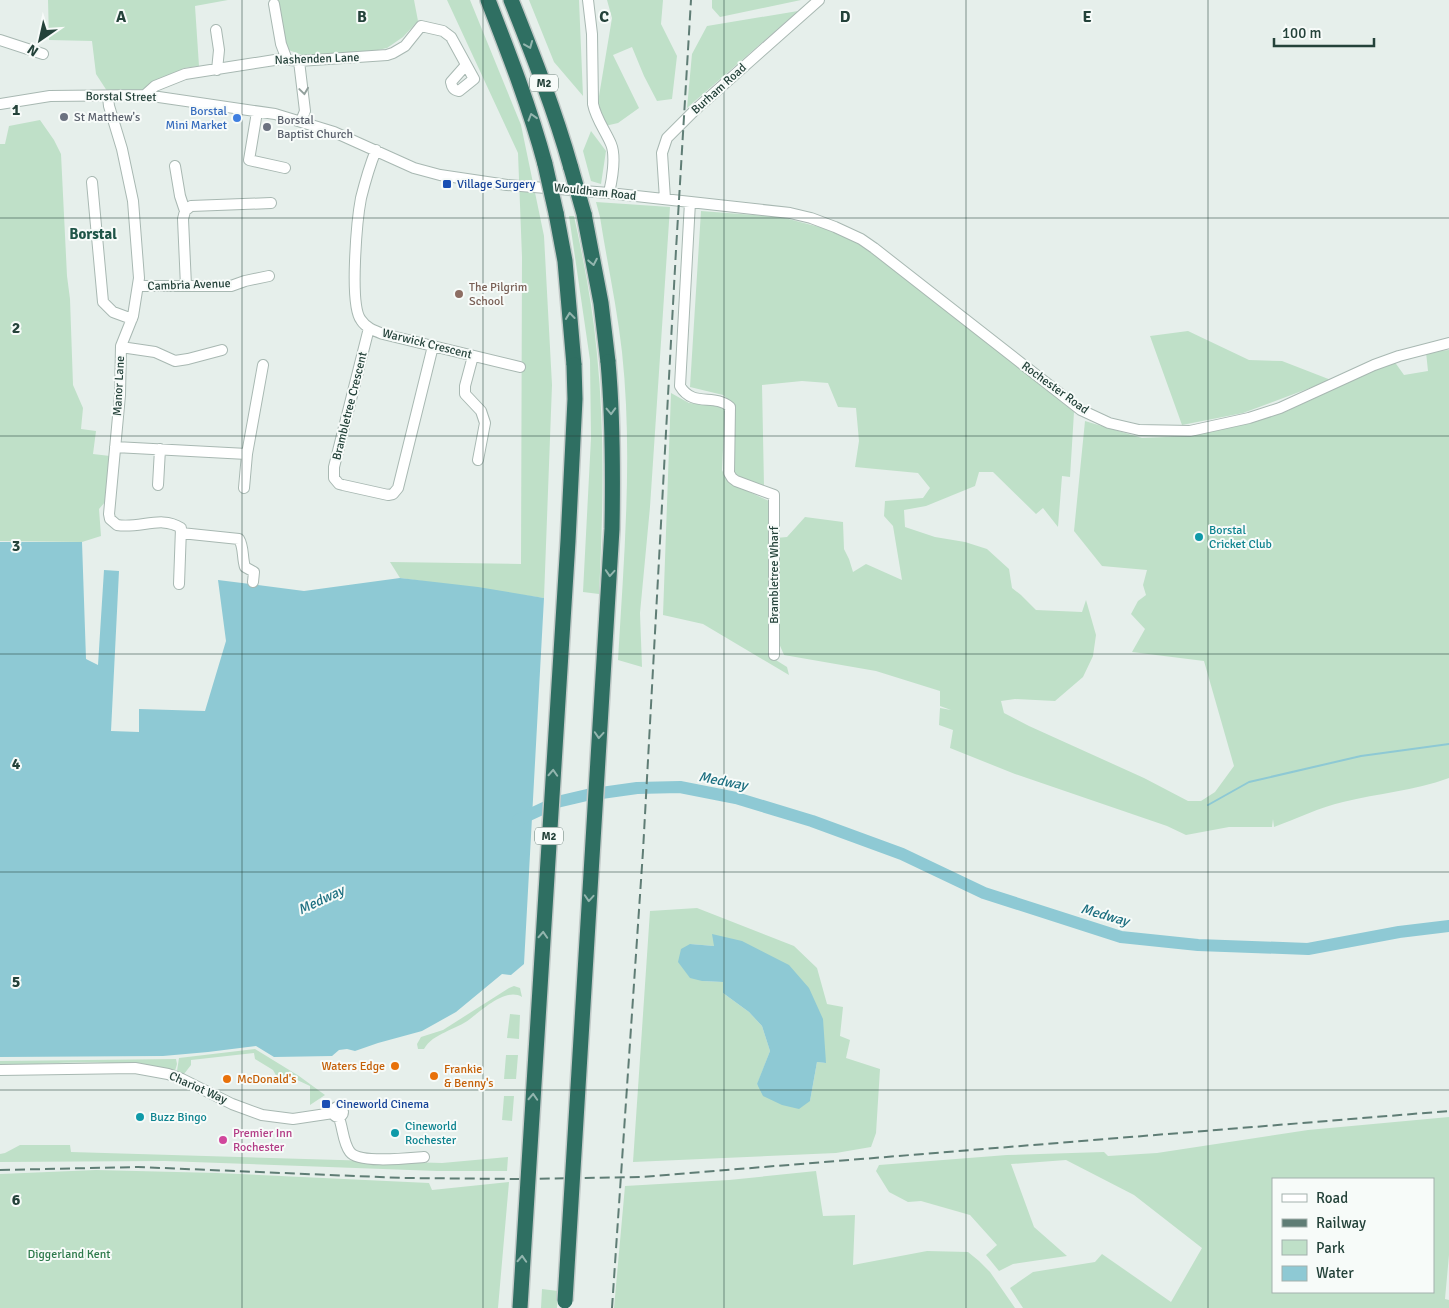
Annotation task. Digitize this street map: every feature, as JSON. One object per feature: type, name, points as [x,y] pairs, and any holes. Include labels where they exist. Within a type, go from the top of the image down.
[{"type":"highway","name":"M2","points":[[488,0],[531,115],[545,164],[565,261],[574,364],[568,541],[520,1308]]},
{"type":"highway","name":"M2","points":[[511,0],[560,128],[584,214],[601,302],[611,395],[613,469],[612,544],[566,1306]]},
{"type":"street","points":[[588,0],[592,34],[593,104],[595,114],[612,147],[610,193]]},
{"type":"street","name":"Burham Road","points":[[665,199],[662,153],[667,138],[694,110],[818,0]]},
{"type":"street","points":[[274,4],[281,44],[287,60]]},
{"type":"street","name":"Nashenden Lane","points":[[145,95],[155,86],[185,74],[281,59],[299,61],[387,55],[405,46],[419,27],[424,25],[443,31],[451,36],[466,65]]},
{"type":"street","points":[[216,30],[219,50],[217,70]]},
{"type":"street","points":[[0,40],[44,54]]},
{"type":"street","points":[[299,61],[306,111],[301,121]]},
{"type":"street","name":"Borstal Street","points":[[0,104],[50,96],[108,97],[145,95],[258,112],[301,121]]},
{"type":"street","name":"Manor Lane","points":[[108,97],[133,200],[138,286],[132,319],[121,347],[120,395],[109,514],[110,519],[117,525],[125,527],[166,521],[181,528],[181,534]]},
{"type":"street","points":[[258,112],[249,160],[285,168]]},
{"type":"street","name":"Wouldham Road","points":[[301,121],[334,132],[414,168],[449,177],[507,185],[610,193],[690,202]]},
{"type":"street","name":"Warwick Crescent","points":[[376,150],[362,198],[356,255],[355,303],[360,319],[369,328],[383,334],[520,367]]},
{"type":"street","points":[[175,166],[180,196],[185,211],[183,219],[186,286]]},
{"type":"street","points":[[92,182],[104,302],[112,311],[132,319]]},
{"type":"street","name":"Rochester Road","points":[[690,202],[797,215],[819,221],[861,239],[1081,410],[1109,423],[1139,430],[1185,432],[1249,418],[1280,408],[1374,365],[1399,356],[1449,343]]},
{"type":"street","name":"Brambletree Wharf","points":[[690,202],[680,386],[685,393],[693,398],[722,401],[730,407],[729,473],[732,478],[774,495],[774,655]]},
{"type":"street","points":[[185,211],[192,206],[271,203]]},
{"type":"street","name":"Cambria Avenue","points":[[138,286],[231,286],[269,276]]},
{"type":"street","name":"Brambletree Crescent","points":[[369,328],[333,474],[339,484],[388,495],[393,494],[398,488],[433,346]]},
{"type":"street","points":[[121,347],[155,352],[175,361],[222,350]]},
{"type":"street","points":[[473,356],[465,386],[465,394],[481,411],[485,423],[478,460]]},
{"type":"street","points":[[244,488],[247,454],[263,366]]},
{"type":"street","points":[[115,447],[247,454]]},
{"type":"street","points":[[158,486],[160,449]]},
{"type":"street","points":[[179,584],[181,534],[239,540],[242,543],[242,561],[245,567],[254,572],[253,582]]},
{"type":"street","name":"Chariot Way","points":[[0,1070],[135,1068],[168,1074],[232,1104],[262,1115],[293,1119],[336,1115],[348,1148],[354,1155],[362,1158],[424,1157]]},
{"type":"green space","points":[[48,0],[228,0],[195,6],[199,66],[184,68],[140,92],[107,91],[96,74],[92,41],[49,40]]},
{"type":"green space","points":[[277,0],[414,0],[418,21],[403,37],[387,48],[360,54],[305,56],[283,48]]},
{"type":"green space","points":[[447,0],[470,0],[521,125],[544,236],[552,385],[544,598],[400,578],[390,562],[521,564],[522,257],[518,153]]},
{"type":"green space","points":[[529,0],[579,0],[583,96],[554,62]]},
{"type":"green space","points":[[607,0],[663,0],[661,24],[677,56],[672,99],[657,101],[632,47],[613,55],[639,108],[618,123],[605,126],[598,102],[612,18]]},
{"type":"green space","points":[[712,0],[801,0],[720,17],[712,8]]},
{"type":"green space","points":[[798,11],[687,108],[692,54],[707,26]]},
{"type":"green space","points":[[40,120],[61,154],[73,385],[83,408],[81,429],[96,431],[93,454],[110,456],[105,502],[99,509],[101,536],[82,542],[0,541],[0,144],[5,144],[9,126]]},
{"type":"green space","points":[[591,131],[606,151],[601,184],[591,181],[583,151]]},
{"type":"green space","points":[[596,202],[670,207],[650,507],[640,613],[642,667],[618,660],[625,545],[627,429],[622,352]]},
{"type":"green space","points":[[701,211],[781,217],[823,228],[856,242],[908,279],[1074,412],[1070,477],[1062,476],[1058,527],[1043,508],[1036,514],[993,472],[979,472],[975,486],[926,506],[904,510],[905,527],[935,537],[965,542],[987,549],[1009,569],[1012,588],[1036,610],[1082,612],[1086,600],[1096,635],[1093,656],[1083,677],[1055,701],[1015,699],[1001,701],[1004,713],[1144,778],[1188,801],[1201,801],[1215,792],[1234,766],[1204,661],[1132,652],[1145,629],[1131,614],[1138,601],[1146,595],[1143,585],[1147,570],[1102,566],[1074,531],[1085,421],[1142,438],[1189,436],[1287,411],[1394,361],[1404,375],[1428,371],[1426,352],[1449,350],[1449,778],[1422,786],[1334,804],[1274,827],[1273,819],[1272,827],[1229,827],[1186,835],[1167,826],[1015,774],[950,748],[953,730],[939,725],[940,708],[951,710],[940,706],[940,691],[876,671],[784,655],[778,641],[776,538],[787,537],[805,517],[843,522],[844,549],[853,572],[866,564],[902,580],[893,526],[884,516],[885,501],[923,498],[930,488],[918,473],[855,467],[859,441],[856,408],[838,407],[828,383],[802,381],[762,385],[764,486],[735,478],[733,472],[733,404],[723,395],[690,387]]},
{"type":"green space","points":[[569,216],[574,216],[585,268],[600,384],[602,534],[599,594],[583,592],[591,438],[590,360]]},
{"type":"green space","points":[[1188,331],[1249,360],[1282,361],[1331,380],[1243,413],[1182,425],[1150,336]]},
{"type":"green space","points":[[671,393],[689,403],[718,406],[725,410],[722,470],[728,482],[769,501],[771,657],[787,667],[789,675],[703,624],[663,615]]},
{"type":"green space","points":[[697,908],[794,946],[817,968],[827,1004],[843,1007],[840,1036],[850,1040],[846,1058],[880,1069],[876,1133],[871,1147],[836,1153],[633,1162],[650,911]],"holes":[[[690,944],[714,946],[826,1063],[817,1062],[810,1101],[757,1085],[770,1051],[762,1026],[749,1012],[723,993],[723,982],[702,981]]]},
{"type":"green space","points":[[514,986],[520,988],[522,997],[509,995],[494,1001],[464,1023],[433,1039],[424,1049],[418,1049],[417,1044],[421,1037],[443,1030]]},
{"type":"green space","points":[[510,1014],[520,1015],[519,1039],[507,1038]]},
{"type":"green space","points":[[255,1049],[299,1076],[325,1095],[310,1105],[310,1086],[295,1079],[278,1079],[273,1070],[255,1059],[254,1053],[191,1060],[191,1065],[184,1074],[177,1071],[179,1058]]},
{"type":"green space","points":[[506,1055],[518,1055],[516,1079],[504,1079]]},
{"type":"green space","points":[[176,1059],[175,1071],[111,1063],[65,1063],[0,1067],[0,1061]]},
{"type":"green space","points":[[504,1096],[514,1096],[512,1121],[502,1120]]},
{"type":"green space","points":[[1449,1117],[1449,1255],[1445,1299],[1449,1300],[1449,1308],[1023,1308],[1010,1288],[1033,1272],[1095,1262],[1102,1254],[1171,1302],[1202,1248],[1134,1195],[1066,1160],[1011,1164],[1034,1227],[1067,1256],[1013,1264],[999,1271],[986,1255],[997,1245],[970,1215],[921,1201],[908,1202],[889,1192],[876,1171],[879,1165],[1007,1155],[1104,1152],[1108,1156],[1157,1153],[1308,1130]]},
{"type":"green space","points":[[20,1145],[70,1145],[71,1152],[442,1163],[508,1157],[507,1171],[437,1171],[165,1161],[0,1162],[0,1154]]},
{"type":"green space","name":"Diggerland Kent","points":[[96,1170],[217,1173],[429,1183],[432,1190],[509,1182],[498,1308],[0,1308],[0,1174]]},
{"type":"green space","points":[[816,1171],[823,1216],[855,1215],[853,1265],[927,1251],[968,1252],[990,1272],[1015,1308],[614,1308],[625,1186],[729,1180]]},
{"type":"green space","points":[[542,1289],[558,1291],[557,1308],[541,1308]]},
{"type":"water","points":[[0,542],[82,542],[86,659],[98,665],[104,570],[119,571],[111,731],[139,732],[139,709],[205,711],[226,641],[218,580],[304,591],[400,578],[478,587],[544,598],[524,964],[511,975],[502,974],[456,1012],[422,1031],[355,1051],[339,1050],[332,1056],[274,1057],[256,1046],[163,1056],[0,1057]]},
{"type":"water","points":[[712,934],[742,941],[789,965],[809,988],[823,1019],[826,1063],[817,1062],[810,1101],[799,1109],[782,1105],[763,1096],[757,1084],[770,1051],[762,1026],[749,1012],[723,993],[723,982],[702,981],[690,978],[678,962],[681,949],[690,944],[714,946]]},
{"type":"waterway","points":[[1208,805],[1249,782],[1361,756],[1449,744]]},
{"type":"waterway","name":"Medway","points":[[518,820],[557,802],[587,795],[637,788],[680,787],[736,798],[812,821],[902,854],[984,893],[1121,937],[1198,945],[1308,949],[1399,932],[1449,926]]},
{"type":"railway","points":[[612,1308],[643,851],[691,0]]},
{"type":"railway","points":[[0,1170],[138,1167],[403,1178],[523,1179],[641,1177],[1449,1111]]},
{"type":"place","name":"St Matthew's","points":[[64,117]]},
{"type":"place","name":"Borstal Mini Market","points":[[237,118]]},
{"type":"place","name":"Borstal Baptist Church","points":[[267,127]]},
{"type":"place","name":"Village Surgery","points":[[447,184]]},
{"type":"place","name":"The Pilgrim School","points":[[459,294]]},
{"type":"place","name":"Borstal Cricket Club","points":[[1199,537]]},
{"type":"place","name":"Waters Edge","points":[[395,1066]]},
{"type":"place","name":"Frankie & Benny's","points":[[434,1076]]},
{"type":"place","name":"McDonald's","points":[[227,1079]]},
{"type":"place","name":"Cineworld Cinema","points":[[326,1104]]},
{"type":"place","name":"Buzz Bingo","points":[[140,1117]]},
{"type":"place","name":"Cineworld Rochester","points":[[395,1133]]},
{"type":"place","name":"Premier Inn Rochester","points":[[223,1140]]},
{"type":"district","name":"Borstal","points":[[93,234]]}]
